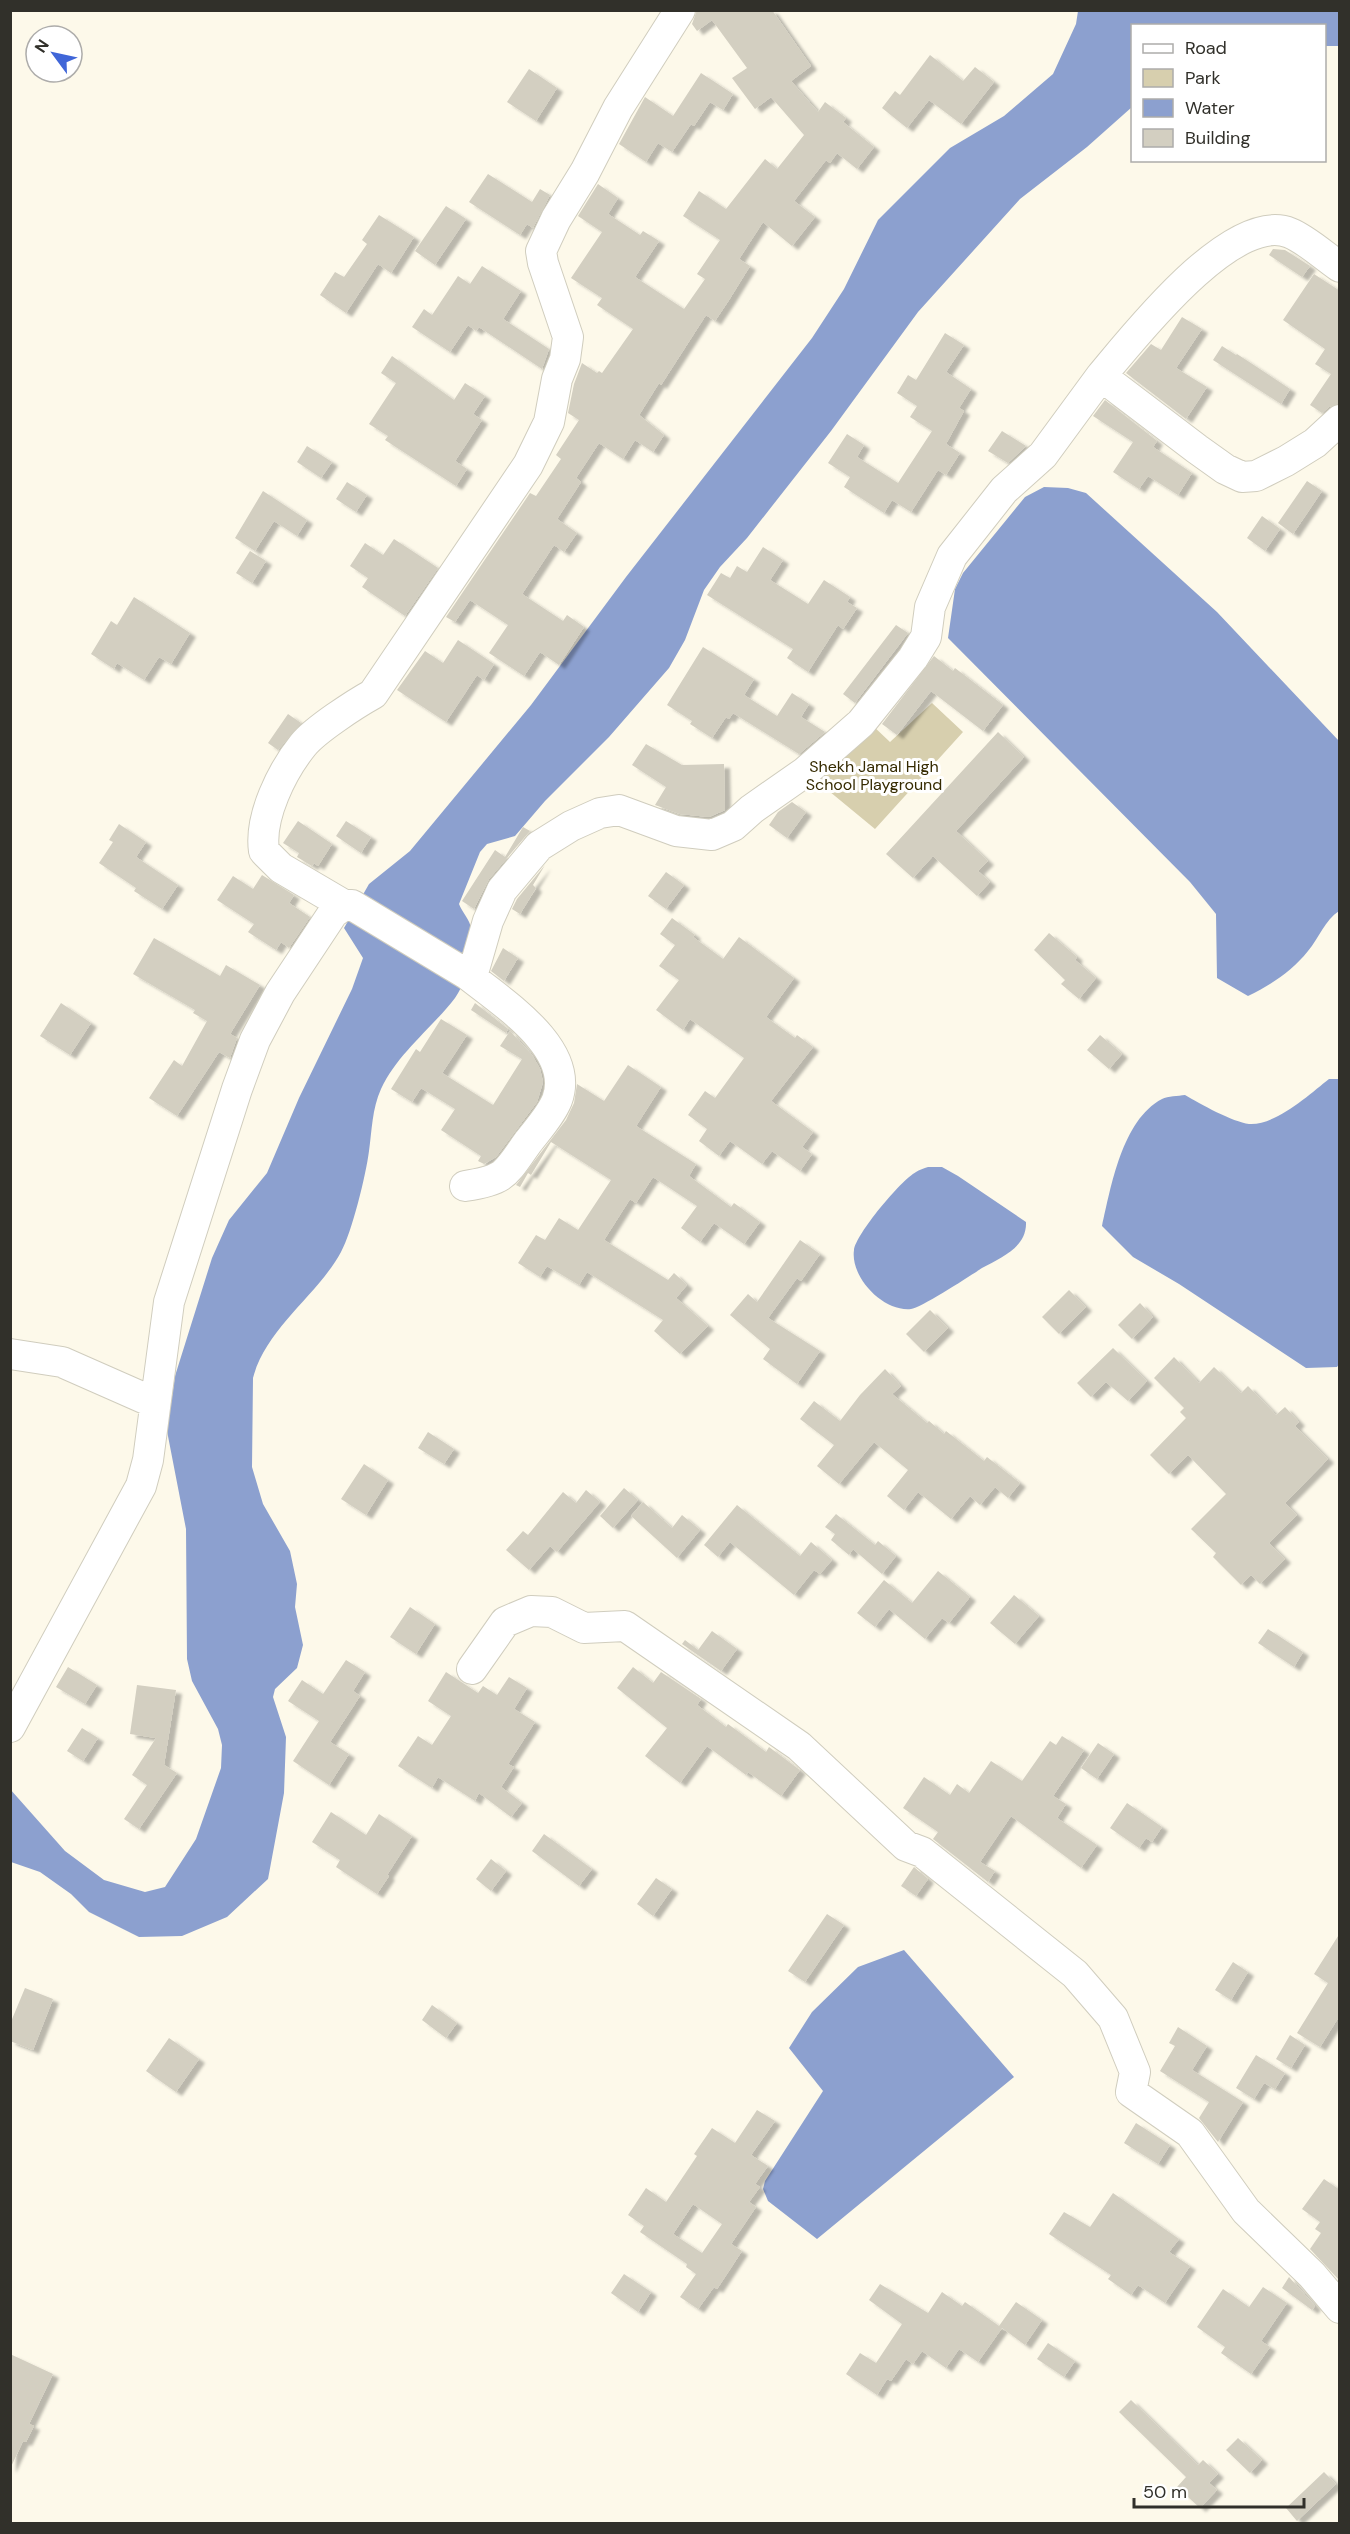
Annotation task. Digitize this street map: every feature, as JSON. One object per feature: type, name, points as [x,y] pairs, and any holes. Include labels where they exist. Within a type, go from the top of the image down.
[{"type":"street","points":[[465,1186],[488,1183],[500,1178],[512,1165],[556,1103],[561,1074],[546,1043],[506,1005],[468,974],[281,868],[264,851],[263,830],[274,792],[303,744],[353,705],[373,694],[528,465],[549,422],[557,379],[565,359],[568,337],[543,263],[542,251],[556,219],[585,171],[618,108],[680,10]]},
{"type":"street","points":[[468,974],[473,973],[488,921],[502,890],[539,846],[571,826],[600,813],[619,810],[676,831],[712,835],[733,826],[752,809],[805,772],[861,723],[913,658],[926,637],[930,607],[952,556],[1004,490],[1043,455],[1101,376],[1156,311],[1215,255],[1245,237],[1268,231],[1289,232],[1340,267]]},
{"type":"street","points":[[1101,376],[1197,449],[1225,469],[1242,477],[1256,476],[1286,461],[1315,443],[1340,420]]},
{"type":"street","points":[[10,1727],[141,1486],[147,1460],[169,1302],[255,1040],[310,947],[333,913],[348,905]]},
{"type":"street","points":[[10,1354],[62,1362],[155,1403]]},
{"type":"street","points":[[472,1669],[505,1622],[531,1611],[552,1612],[584,1628],[625,1626],[799,1746],[906,1846],[922,1852],[1075,1974],[1113,2018],[1135,2072],[1131,2092],[1190,2133],[1246,2211],[1312,2274],[1340,2308]]},
{"type":"green space","name":"Shekh Jamal High School Playground","points":[[932,703],[963,732],[875,829],[818,782],[872,725],[890,742]]},
{"type":"water","points":[[1078,11],[1339,11],[1339,46],[1326,46],[1326,24],[1131,24],[1131,108],[1087,147],[1020,199],[918,312],[831,431],[747,538],[720,567],[704,590],[685,640],[669,668],[609,737],[545,801],[515,836],[487,844],[480,852],[459,904],[469,922],[472,936],[471,955],[463,983],[446,1009],[396,1064],[381,1089],[374,1112],[362,1188],[345,1243],[331,1268],[269,1343],[253,1378],[252,1467],[263,1504],[290,1551],[297,1584],[295,1607],[303,1645],[297,1668],[275,1689],[273,1697],[286,1737],[284,1793],[268,1879],[227,1917],[182,1936],[139,1937],[89,1912],[71,1894],[40,1872],[11,1862],[10,1789],[65,1851],[104,1880],[145,1892],[165,1887],[196,1839],[221,1768],[222,1745],[218,1729],[192,1681],[187,1659],[186,1529],[167,1431],[175,1376],[212,1258],[229,1220],[267,1173],[299,1098],[352,989],[363,958],[344,928],[369,884],[410,851],[531,705],[626,577],[812,338],[844,289],[878,220],[950,148],[1004,116],[1053,74],[1076,24]]},
{"type":"water","points":[[1044,487],[1068,488],[1086,493],[1217,612],[1339,741],[1339,911],[1330,919],[1312,946],[1295,965],[1273,982],[1248,996],[1217,978],[1216,914],[1190,882],[948,638],[955,589],[963,573],[1025,497]]},
{"type":"water","points":[[1329,1079],[1340,1079],[1339,1364],[1337,1367],[1306,1368],[1179,1284],[1133,1257],[1102,1226],[1114,1174],[1128,1138],[1148,1109],[1162,1099],[1185,1095],[1234,1120],[1249,1124],[1259,1123],[1281,1115]]},
{"type":"water","points":[[928,1167],[942,1167],[958,1176],[1026,1222],[1025,1231],[1018,1245],[1005,1255],[925,1303],[911,1309],[900,1308],[890,1305],[870,1291],[857,1271],[854,1250],[862,1232],[890,1196],[909,1177]]},
{"type":"water","points":[[904,1950],[1014,2077],[817,2239],[768,2201],[763,2189],[765,2181],[823,2091],[789,2048],[812,2012],[858,1967]]},
{"type":"building","points":[[697,10],[772,10],[811,66],[791,81],[818,112],[825,102],[846,118],[843,122],[874,147],[857,169],[837,153],[830,163],[826,160],[794,201],[815,217],[792,246],[763,222],[739,259],[750,266],[729,300],[715,321],[706,315],[639,415],[664,435],[653,452],[635,440],[623,459],[599,443],[576,478],[581,482],[557,519],[577,533],[564,552],[554,545],[522,594],[563,621],[567,615],[584,627],[559,665],[540,652],[524,676],[489,653],[508,625],[470,600],[455,622],[446,617],[530,493],[536,496],[561,459],[556,455],[579,420],[568,413],[574,384],[582,363],[597,373],[599,371],[602,373],[633,329],[597,305],[602,298],[571,278],[602,232],[578,216],[598,184],[618,198],[608,214],[640,235],[643,231],[659,241],[635,277],[684,309],[705,279],[697,274],[720,240],[683,216],[699,191],[726,209],[765,159],[777,169],[804,135],[771,97],[755,109],[732,78],[747,68],[712,20],[697,31],[692,24]]},
{"type":"building","points":[[930,55],[963,81],[975,67],[994,82],[961,124],[929,100],[907,128],[882,108],[895,91],[900,95]]},
{"type":"building","points":[[529,69],[557,88],[536,121],[507,102]]},
{"type":"building","points":[[701,73],[733,94],[723,110],[710,102],[694,126],[691,124],[672,152],[658,143],[646,162],[619,144],[645,97],[673,116]]},
{"type":"building","points":[[488,174],[532,202],[540,189],[550,195],[533,228],[527,224],[520,235],[469,202]]},
{"type":"building","points":[[446,206],[466,219],[435,265],[415,251]]},
{"type":"building","points":[[379,215],[414,237],[391,273],[378,264],[346,313],[320,295],[335,272],[344,277],[367,244],[362,240]]},
{"type":"building","points":[[1273,249],[1285,250],[1310,266],[1302,277],[1269,255]]},
{"type":"building","points":[[482,266],[521,291],[503,319],[549,349],[542,369],[479,327],[476,331],[468,325],[450,352],[412,327],[424,309],[432,315],[458,276],[470,284]]},
{"type":"building","points":[[1314,274],[1340,291],[1340,403],[1329,407],[1322,413],[1310,405],[1331,374],[1315,364],[1325,349],[1283,320]]},
{"type":"building","points":[[1182,317],[1202,329],[1176,368],[1207,387],[1186,419],[1126,373],[1151,344],[1161,350]]},
{"type":"building","points":[[945,333],[964,345],[946,372],[971,389],[959,408],[964,411],[946,444],[960,453],[946,475],[938,470],[911,512],[892,500],[884,513],[844,487],[850,477],[828,463],[847,434],[864,445],[857,457],[898,483],[932,431],[910,417],[917,406],[897,393],[908,375],[916,380]]},
{"type":"building","points":[[1222,346],[1290,389],[1281,404],[1213,360]]},
{"type":"building","points":[[392,356],[454,400],[465,383],[485,396],[473,414],[482,420],[455,461],[467,469],[456,486],[385,440],[388,436],[369,424],[396,383],[381,373]]},
{"type":"building","points":[[1105,400],[1157,441],[1153,447],[1192,473],[1178,495],[1148,476],[1139,489],[1113,472],[1133,442],[1093,416]]},
{"type":"building","points":[[1002,431],[1026,446],[1008,463],[988,451]]},
{"type":"building","points":[[307,446],[332,462],[321,478],[297,462]]},
{"type":"building","points":[[1307,481],[1322,491],[1293,534],[1278,523]]},
{"type":"building","points":[[347,482],[367,495],[356,512],[336,499]]},
{"type":"building","points":[[263,491],[307,520],[297,536],[274,521],[255,551],[235,538]]},
{"type":"building","points":[[1262,516],[1280,529],[1265,551],[1247,538]]},
{"type":"building","points":[[394,539],[438,568],[405,616],[362,587],[368,578],[350,566],[365,543],[383,555]]},
{"type":"building","points":[[763,547],[783,560],[770,580],[808,604],[824,580],[850,597],[847,602],[857,608],[843,629],[838,625],[808,672],[787,658],[793,649],[707,595],[721,573],[730,578],[737,566],[747,572]]},
{"type":"building","points":[[250,551],[266,561],[252,583],[236,573]]},
{"type":"building","points":[[134,597],[190,633],[171,664],[159,657],[144,680],[117,663],[114,669],[91,654],[111,621],[117,625]]},
{"type":"building","points":[[896,625],[908,633],[855,703],[843,694]]},
{"type":"building","points":[[458,640],[494,664],[484,680],[477,675],[446,722],[397,690],[425,651],[443,663]]},
{"type":"building","points":[[703,647],[754,679],[744,695],[777,716],[792,693],[809,704],[801,717],[825,732],[799,754],[733,713],[729,719],[726,717],[712,738],[690,724],[692,721],[667,705]]},
{"type":"building","points":[[934,656],[953,671],[955,668],[1003,705],[983,731],[931,691],[897,735],[882,724]]},
{"type":"building","points":[[288,714],[301,723],[278,750],[268,743]]},
{"type":"building","points":[[998,732],[1024,757],[956,831],[988,861],[978,871],[990,882],[977,896],[933,856],[913,878],[886,854]]},
{"type":"building","points":[[646,744],[682,765],[724,764],[725,810],[709,817],[680,814],[655,805],[666,787],[632,765]]},
{"type":"building","points":[[792,802],[806,812],[787,838],[769,825],[778,812]]},
{"type":"building","points":[[298,821],[332,844],[318,866],[314,863],[312,866],[297,857],[299,853],[283,843]]},
{"type":"building","points":[[346,821],[371,837],[361,853],[336,836]]},
{"type":"building","points":[[119,824],[146,842],[136,857],[178,885],[162,909],[134,891],[136,888],[99,863],[113,842],[109,840]]},
{"type":"building","points":[[523,827],[530,831],[489,879],[474,909],[462,901],[495,850],[505,857]]},
{"type":"building","points":[[545,865],[533,885],[536,888],[520,914],[512,909],[517,899]]},
{"type":"building","points":[[666,872],[684,885],[666,909],[648,896]]},
{"type":"building","points":[[262,875],[294,895],[289,903],[310,917],[289,948],[281,942],[276,950],[248,932],[254,924],[217,900],[233,876],[253,889]]},
{"type":"building","points":[[672,918],[723,959],[739,937],[794,978],[766,1017],[795,1038],[797,1035],[813,1047],[771,1101],[813,1132],[802,1147],[812,1154],[800,1171],[772,1151],[762,1164],[730,1141],[719,1156],[699,1141],[707,1129],[688,1115],[705,1091],[715,1098],[744,1058],[690,1019],[683,1030],[656,1010],[679,980],[659,966],[675,945],[660,934]]},
{"type":"building","points":[[1049,933],[1077,957],[1075,960],[1096,978],[1079,999],[1061,984],[1065,980],[1034,950]]},
{"type":"building","points":[[154,938],[220,976],[226,965],[260,985],[230,1034],[237,1038],[230,1058],[219,1052],[177,1116],[149,1098],[174,1060],[182,1066],[207,1021],[193,1013],[195,1010],[133,974]]},
{"type":"building","points":[[503,948],[518,958],[504,981],[491,971]]},
{"type":"building","points":[[61,1003],[91,1023],[70,1055],[40,1036]]},
{"type":"building","points":[[475,1003],[508,1029],[506,1033],[471,1010]]},
{"type":"building","points":[[441,1019],[467,1035],[442,1073],[493,1105],[522,1059],[500,1046],[510,1031],[532,1055],[540,1069],[543,1082],[537,1102],[496,1157],[484,1164],[478,1161],[481,1156],[441,1130],[455,1109],[421,1088],[412,1102],[391,1089],[416,1049],[420,1052]]},
{"type":"building","points":[[1100,1035],[1122,1054],[1109,1069],[1087,1050]]},
{"type":"building","points":[[628,1065],[661,1087],[636,1126],[696,1164],[689,1176],[731,1207],[734,1203],[760,1222],[744,1244],[714,1223],[700,1242],[681,1228],[697,1206],[653,1177],[636,1203],[630,1199],[604,1240],[668,1280],[674,1273],[687,1285],[676,1298],[708,1326],[680,1354],[654,1331],[663,1320],[587,1272],[579,1285],[547,1266],[540,1277],[518,1263],[536,1235],[545,1240],[559,1218],[578,1230],[611,1180],[551,1142],[531,1175],[528,1173],[520,1187],[516,1185],[566,1120],[574,1103],[577,1084],[604,1101]]},
{"type":"building","points":[[800,1240],[820,1254],[801,1281],[797,1278],[768,1318],[820,1351],[797,1384],[763,1359],[770,1349],[730,1315],[748,1294],[757,1302]]},
{"type":"building","points":[[1069,1290],[1086,1307],[1059,1334],[1042,1317]]},
{"type":"building","points":[[1140,1303],[1153,1317],[1132,1339],[1118,1325]]},
{"type":"building","points":[[930,1310],[948,1328],[924,1352],[906,1334]]},
{"type":"building","points":[[1113,1348],[1147,1381],[1128,1401],[1106,1382],[1091,1397],[1077,1383]]},
{"type":"building","points":[[1174,1357],[1199,1383],[1214,1367],[1241,1393],[1248,1386],[1276,1415],[1285,1407],[1299,1422],[1295,1426],[1328,1459],[1285,1503],[1297,1515],[1269,1543],[1285,1559],[1260,1584],[1251,1575],[1241,1585],[1213,1557],[1216,1553],[1191,1529],[1226,1494],[1188,1455],[1169,1474],[1150,1455],[1186,1418],[1180,1412],[1184,1408],[1154,1378]]},
{"type":"building","points":[[885,1369],[901,1386],[892,1394],[927,1423],[929,1421],[944,1434],[946,1431],[984,1461],[987,1457],[1020,1483],[1008,1498],[995,1487],[980,1505],[970,1496],[951,1519],[918,1492],[904,1510],[887,1496],[908,1470],[874,1442],[839,1484],[817,1466],[834,1445],[800,1419],[814,1401],[840,1421],[860,1395]]},
{"type":"building","points":[[428,1432],[454,1449],[444,1464],[418,1448]]},
{"type":"building","points":[[364,1464],[388,1480],[366,1515],[341,1499]]},
{"type":"building","points":[[624,1488],[638,1500],[613,1528],[600,1516]]},
{"type":"building","points":[[586,1490],[600,1502],[557,1552],[550,1546],[529,1570],[506,1550],[523,1531],[528,1535],[563,1492],[576,1503]]},
{"type":"building","points":[[643,1502],[672,1528],[682,1515],[700,1530],[677,1558],[631,1516]]},
{"type":"building","points":[[737,1505],[800,1556],[811,1542],[832,1560],[820,1574],[814,1570],[794,1595],[730,1542],[718,1557],[704,1545]]},
{"type":"building","points":[[836,1514],[875,1545],[878,1541],[896,1556],[882,1574],[853,1549],[849,1555],[831,1540],[835,1534],[825,1527]]},
{"type":"building","points":[[938,1571],[970,1597],[949,1623],[942,1618],[925,1639],[889,1609],[875,1627],[857,1613],[884,1580],[912,1603]]},
{"type":"building","points":[[1014,1595],[1039,1616],[1015,1644],[990,1623]]},
{"type":"building","points":[[410,1607],[435,1624],[416,1654],[390,1637]]},
{"type":"building","points":[[1268,1629],[1303,1652],[1294,1667],[1258,1643]]},
{"type":"building","points":[[712,1631],[737,1649],[721,1671],[682,1644],[685,1640],[698,1650]]},
{"type":"building","points":[[346,1660],[365,1672],[353,1691],[360,1696],[330,1742],[349,1754],[329,1785],[293,1761],[319,1721],[288,1701],[302,1680],[323,1694]]},
{"type":"building","points":[[68,1667],[97,1685],[85,1704],[56,1687]]},
{"type":"building","points":[[633,1667],[653,1683],[661,1672],[701,1699],[697,1705],[726,1727],[728,1724],[766,1752],[769,1747],[800,1770],[781,1796],[748,1772],[746,1775],[707,1746],[680,1783],[645,1756],[667,1728],[617,1688]]},
{"type":"building","points":[[446,1672],[478,1693],[483,1686],[497,1695],[509,1677],[527,1688],[514,1709],[535,1722],[508,1764],[514,1767],[501,1787],[522,1803],[511,1817],[479,1793],[475,1801],[438,1777],[432,1788],[398,1766],[418,1736],[432,1745],[451,1716],[428,1701]]},
{"type":"building","points":[[137,1685],[176,1690],[164,1765],[177,1773],[139,1829],[124,1819],[147,1785],[132,1775],[156,1738],[130,1734]]},
{"type":"building","points":[[82,1728],[98,1738],[83,1761],[67,1751]]},
{"type":"building","points":[[1062,1736],[1084,1750],[1053,1796],[1066,1804],[1057,1818],[1097,1845],[1081,1868],[1011,1816],[980,1862],[995,1871],[988,1882],[933,1839],[938,1832],[903,1808],[924,1777],[950,1795],[957,1784],[969,1793],[991,1761],[1022,1781],[1050,1741],[1056,1745]]},
{"type":"building","points":[[1098,1743],[1114,1754],[1097,1779],[1081,1768]]},
{"type":"building","points":[[1127,1803],[1162,1827],[1152,1842],[1146,1838],[1139,1848],[1110,1828]]},
{"type":"building","points":[[331,1812],[366,1835],[379,1814],[412,1836],[377,1894],[336,1867],[340,1860],[312,1842]]},
{"type":"building","points":[[544,1834],[592,1869],[579,1886],[532,1851]]},
{"type":"building","points":[[491,1859],[506,1871],[491,1891],[476,1879]]},
{"type":"building","points":[[914,1867],[928,1879],[916,1896],[901,1886]]},
{"type":"building","points":[[656,1878],[672,1889],[653,1916],[637,1904]]},
{"type":"building","points":[[827,1914],[844,1925],[805,1982],[788,1971]]},
{"type":"building","points":[[1340,1933],[1340,2015],[1320,2047],[1297,2033],[1328,1983],[1314,1974]]},
{"type":"building","points":[[1233,1962],[1248,1972],[1231,2000],[1215,1990]]},
{"type":"building","points":[[25,1988],[53,1999],[33,2050],[10,2041],[10,2024]]},
{"type":"building","points":[[432,2005],[457,2023],[446,2038],[422,2020]]},
{"type":"building","points":[[1178,2027],[1207,2046],[1192,2070],[1243,2102],[1218,2142],[1199,2118],[1209,2102],[1160,2071],[1175,2046],[1169,2043]]},
{"type":"building","points":[[1290,2035],[1305,2045],[1291,2068],[1276,2059]]},
{"type":"building","points":[[169,2038],[199,2059],[176,2092],[146,2071]]},
{"type":"building","points":[[1256,2055],[1285,2073],[1275,2089],[1264,2083],[1254,2099],[1236,2088]]},
{"type":"building","points":[[757,2110],[775,2121],[751,2155],[768,2166],[755,2184],[760,2187],[749,2202],[756,2207],[731,2244],[742,2251],[717,2289],[714,2287],[698,2309],[680,2297],[696,2274],[686,2267],[687,2264],[640,2232],[644,2226],[628,2215],[646,2188],[666,2202],[697,2156],[694,2154],[712,2128],[735,2143]],"holes":[[[693,2204],[722,2224],[702,2253],[673,2234]]]},
{"type":"building","points":[[1136,2123],[1170,2145],[1158,2164],[1124,2143]]},
{"type":"building","points":[[1324,2179],[1340,2190],[1340,2281],[1310,2249],[1321,2233],[1315,2229],[1320,2222],[1302,2209]]},
{"type":"building","points":[[1113,2193],[1179,2239],[1169,2252],[1190,2266],[1165,2303],[1138,2285],[1131,2295],[1108,2279],[1111,2275],[1049,2234],[1064,2212],[1090,2227]]},
{"type":"building","points":[[624,2274],[651,2292],[638,2312],[611,2293]]},
{"type":"building","points":[[1289,2277],[1315,2306],[1312,2310],[1282,2288]]},
{"type":"building","points":[[880,2284],[928,2313],[942,2292],[962,2306],[965,2302],[999,2326],[1016,2302],[1042,2320],[1025,2345],[1002,2328],[978,2362],[959,2349],[946,2368],[922,2351],[913,2364],[906,2359],[891,2381],[887,2379],[877,2395],[846,2374],[860,2353],[876,2363],[902,2324],[869,2300]]},
{"type":"building","points":[[1263,2287],[1287,2303],[1261,2341],[1270,2347],[1251,2374],[1221,2353],[1225,2347],[1197,2327],[1223,2289],[1249,2307]]},
{"type":"building","points":[[1048,2343],[1075,2361],[1064,2377],[1037,2359]]},
{"type":"building","points":[[10,2354],[53,2374],[29,2424],[34,2426],[26,2442],[23,2441],[10,2469]]},
{"type":"building","points":[[1131,2400],[1198,2465],[1203,2460],[1218,2474],[1209,2483],[1217,2490],[1200,2508],[1177,2487],[1186,2477],[1119,2412]]},
{"type":"building","points":[[1238,2438],[1262,2460],[1250,2473],[1226,2450]]},
{"type":"building","points":[[1324,2472],[1336,2484],[1297,2521],[1286,2508]]}]
